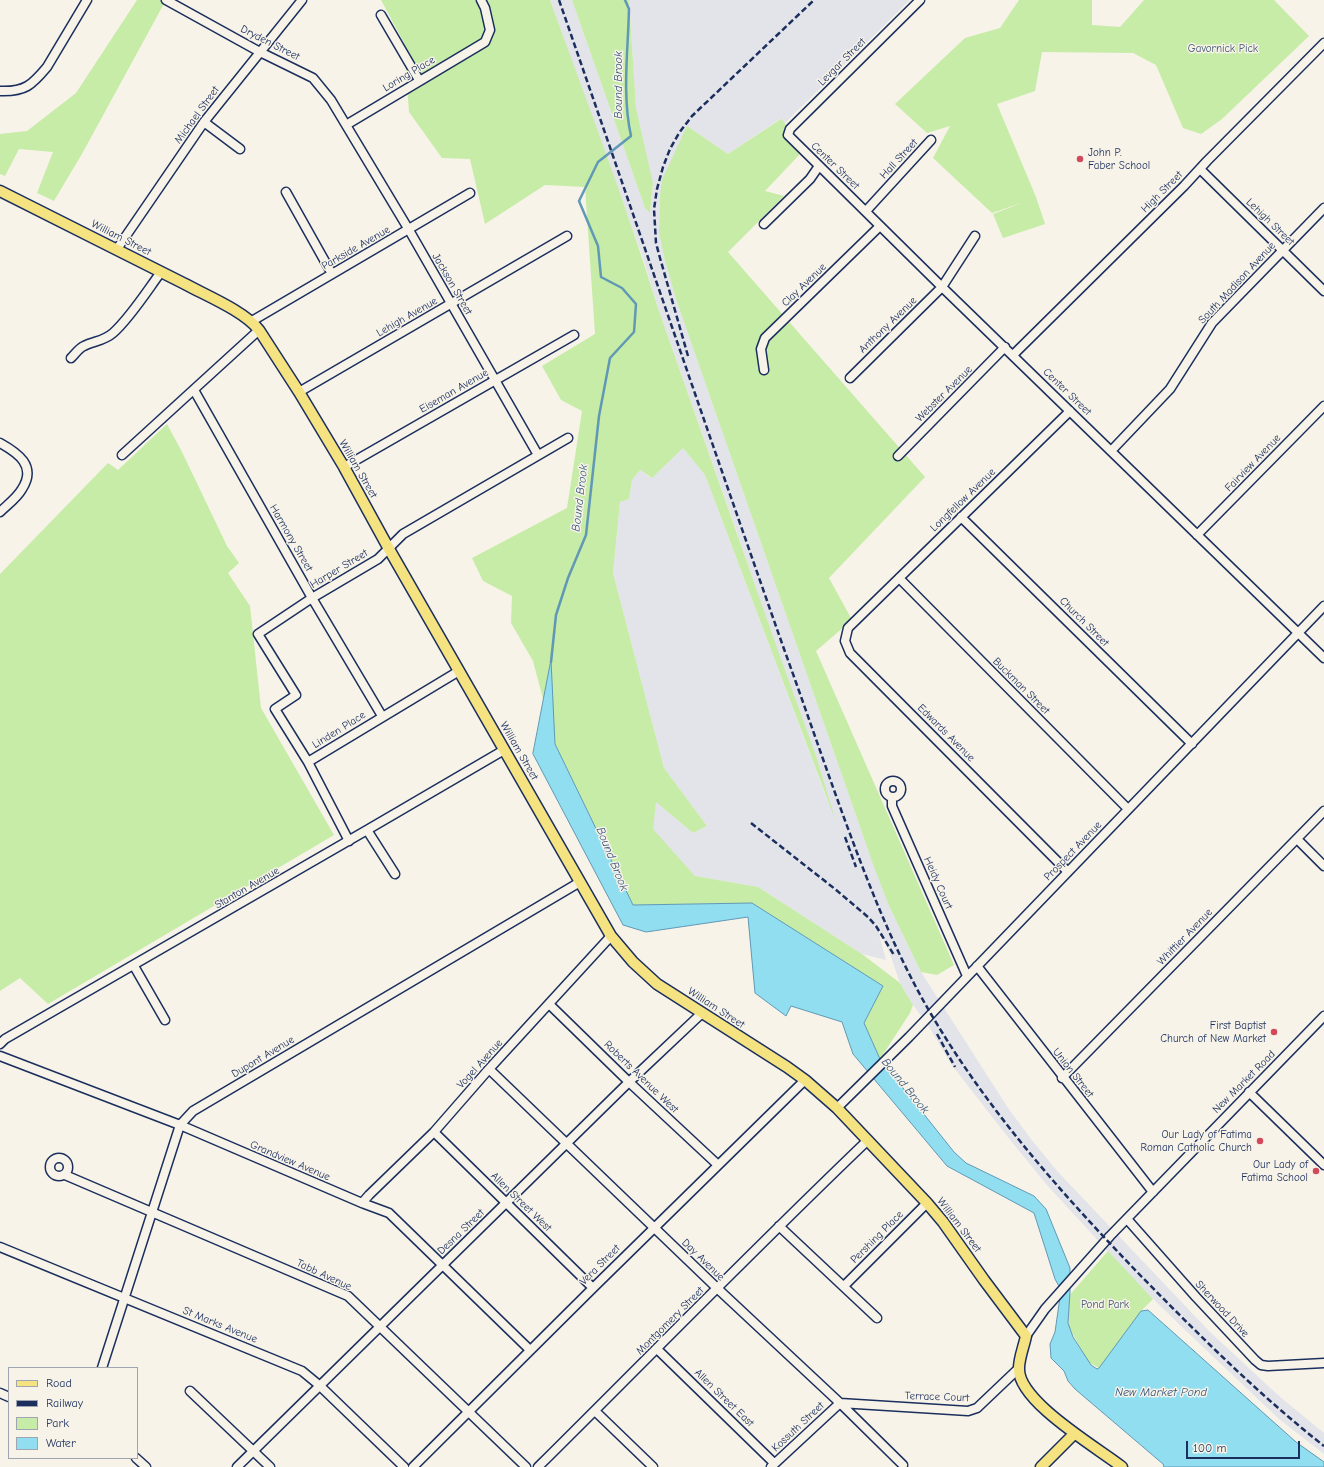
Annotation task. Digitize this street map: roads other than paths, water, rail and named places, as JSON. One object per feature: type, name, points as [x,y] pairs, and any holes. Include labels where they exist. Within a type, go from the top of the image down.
[{"type":"main road","name":"William Street","points":[[0,191],[117,249],[252,321],[299,392],[344,467],[389,549],[611,936],[633,962],[657,984],[701,1014],[805,1080],[837,1108],[927,1203],[955,1238],[1026,1336]]},
{"type":"main road","points":[[1026,1336],[1018,1369],[1022,1382],[1029,1393],[1048,1412],[1074,1434],[1122,1467]]},
{"type":"main road","points":[[1041,1467],[1074,1434]]},
{"type":"street","points":[[0,91],[13,92],[29,86],[41,75],[87,0]]},
{"type":"street","name":"Dryden Street","points":[[166,0],[177,3],[260,52],[313,78],[331,100],[346,125]]},
{"type":"street","name":"Michael Street","points":[[117,249],[204,122],[302,0]]},
{"type":"street","name":"Loring Place","points":[[346,125],[419,80],[485,42],[490,30],[485,8],[481,0]]},
{"type":"street","name":"Levgar Street","points":[[795,142],[788,135],[790,129],[920,0]]},
{"type":"street","points":[[381,15],[419,80]]},
{"type":"street","name":"High Street","points":[[1013,355],[1324,43]]},
{"type":"street","points":[[204,122],[240,149]]},
{"type":"street","name":"Jackson Street","points":[[346,125],[409,230],[494,381],[538,455]]},
{"type":"street","name":"Hall Street","points":[[866,211],[932,140]]},
{"type":"street","name":"Center Street","points":[[795,142],[1324,658]]},
{"type":"street","points":[[764,224],[810,179],[819,166]]},
{"type":"street","name":"Lehigh Street","points":[[1200,169],[1324,291]]},
{"type":"street","points":[[286,192],[332,274]]},
{"type":"street","name":"Parkside Avenue","points":[[252,321],[470,193]]},
{"type":"street","name":"South Madison Avenue","points":[[1112,451],[1170,389],[1212,323],[1324,208]]},
{"type":"street","name":"Clay Avenue","points":[[764,370],[761,349],[765,338],[880,226]]},
{"type":"street","name":"Lehigh Avenue","points":[[299,392],[567,236]]},
{"type":"street","name":"Anthony Avenue","points":[[850,378],[942,287],[975,236]]},
{"type":"street","points":[[71,358],[77,350],[84,346],[104,340],[121,326],[161,272]]},
{"type":"street","points":[[122,455],[259,330]]},
{"type":"street","name":"Eiseman Avenue","points":[[344,467],[574,335]]},
{"type":"street","name":"Webster Avenue","points":[[898,456],[1005,347]]},
{"type":"street","name":"Harmony Street","points":[[194,390],[312,598],[382,716]]},
{"type":"street","name":"Fairview Avenue","points":[[1197,535],[1324,406]]},
{"type":"street","name":"Longfellow Avenue","points":[[872,604],[1070,411]]},
{"type":"street","name":"Harper Street","points":[[308,762],[275,709],[296,695],[258,634],[312,598],[378,559],[403,534],[568,438]]},
{"type":"street","points":[[0,443],[22,458],[28,474],[22,489],[0,512]]},
{"type":"street","name":"Church Street","points":[[961,517],[1192,744]]},
{"type":"street","name":"Buckman Street","points":[[899,578],[1128,809]]},
{"type":"street","name":"Edwards Avenue","points":[[872,604],[848,628],[845,641],[850,653],[1068,872]]},
{"type":"street","name":"Prospect Avenue","points":[[837,1108],[968,976],[1324,606]]},
{"type":"street","name":"Linden Place","points":[[349,841],[308,762],[382,716],[459,671]]},
{"type":"street","name":"Stanton Avenue","points":[[0,1044],[5,1039],[134,966],[504,750]]},
{"type":"street","name":"Heidy Court","points":[[892,798],[892,806],[968,976]]},
{"type":"street","name":"Whittier Avenue","points":[[1062,1078],[1324,811]]},
{"type":"street","points":[[367,830],[395,874]]},
{"type":"street","points":[[1297,839],[1324,866]]},
{"type":"street","name":"Dupont Avenue","points":[[102,1367],[180,1125],[193,1111],[580,882]]},
{"type":"street","name":"Vogel Avenue","points":[[362,1204],[369,1195],[434,1132],[489,1068],[611,936]]},
{"type":"street","points":[[134,966],[165,1020]]},
{"type":"street","name":"Union Street","points":[[977,966],[1062,1078],[1152,1192]]},
{"type":"street","name":"Roberts Avenue West","points":[[549,1004],[629,1082],[718,1165]]},
{"type":"street","name":"Desna Street","points":[[237,1467],[252,1450],[629,1082],[701,1014]]},
{"type":"street","name":"New Market Road","points":[[1026,1336],[1045,1309],[1080,1269],[1152,1192],[1324,1016]]},
{"type":"street","name":"Grandview Avenue","points":[[0,1056],[180,1125],[362,1204],[390,1213],[442,1266],[530,1350]]},
{"type":"street","name":"Day Avenue","points":[[489,1068],[654,1228],[840,1403],[903,1465]]},
{"type":"street","name":"Vera Street","points":[[413,1467],[805,1080]]},
{"type":"street","points":[[1249,1092],[1324,1165]]},
{"type":"street","name":"Allen Street West","points":[[434,1132],[593,1288]]},
{"type":"street","name":"Montgomery Street","points":[[538,1467],[718,1289],[779,1226],[868,1140]]},
{"type":"street","name":"Tabb Avenue","points":[[65,1175],[348,1296],[526,1467]]},
{"type":"street","name":"Pershing Place","points":[[844,1286],[927,1203]]},
{"type":"street","name":"Sherwood Drive","points":[[1128,1219],[1196,1297],[1255,1360],[1268,1366],[1324,1363]]},
{"type":"street","points":[[779,1226],[877,1318]]},
{"type":"street","name":"St Marks Avenue","points":[[0,1247],[302,1371],[319,1385],[404,1467]]},
{"type":"street","name":"Allen Street East","points":[[657,1349],[773,1465]]},
{"type":"street","name":"Terrace Court","points":[[840,1403],[968,1411],[973,1410],[1018,1369]]},
{"type":"street","points":[[190,1391],[270,1467]]},
{"type":"street","name":"Kossuth Street","points":[[773,1465],[840,1403]]},
{"type":"street","points":[[594,1411],[653,1467]]},
{"type":"street","points":[[137,1459],[146,1467]]},
{"type":"water","name":"New Market Pond","points":[[551,660],[555,744],[633,905],[752,903],[883,986],[864,1023],[880,1059],[954,1152],[966,1163],[1034,1196],[1046,1209],[1070,1268],[1068,1323],[1073,1337],[1091,1365],[1097,1369],[1099,1368],[1141,1311],[1148,1310],[1296,1442],[1324,1462],[1324,1467],[1164,1467],[1163,1464],[1075,1389],[1068,1381],[1064,1371],[1051,1358],[1050,1344],[1055,1332],[1061,1290],[1055,1279],[1034,1213],[947,1166],[853,1054],[842,1022],[791,1006],[786,1016],[755,993],[748,917],[646,932],[623,925],[533,754]]},
{"type":"waterway","name":"Bound Brook","points":[[551,662],[556,615],[568,578],[586,535],[599,416],[610,358],[634,332],[636,304],[622,288],[601,277],[598,246],[579,201],[598,162],[631,136],[628,120],[626,89],[629,9],[625,0]]},
{"type":"railway","points":[[559,0],[843,815],[882,916],[905,966],[931,1014],[953,1050],[977,1084],[1002,1118],[1082,1214],[1207,1342],[1252,1385],[1324,1446]]},
{"type":"railway","points":[[688,356],[656,243],[654,209],[657,189],[663,167],[670,149],[679,133],[692,116],[814,0]]},
{"type":"railway","points":[[751,823],[868,917],[876,926],[894,955]]},
{"type":"railway","points":[[845,837],[856,867]]},
{"type":"railway","points":[[937,1034],[955,1067]]},
{"type":"place","name":"John P. Faber School","points":[[1080,159]]},
{"type":"place","name":"First Baptist Church of New Market","points":[[1274,1032]]},
{"type":"place","name":"Our Lady of Fatima Roman Catholic Church","points":[[1260,1141]]},
{"type":"place","name":"Our Lady of Fatima School","points":[[1316,1171]]},
{"type":"park label","name":"Gavornick Pick","points":[[1223,49]]},
{"type":"park label","name":"Pond Park","points":[[1105,1305]]}]
